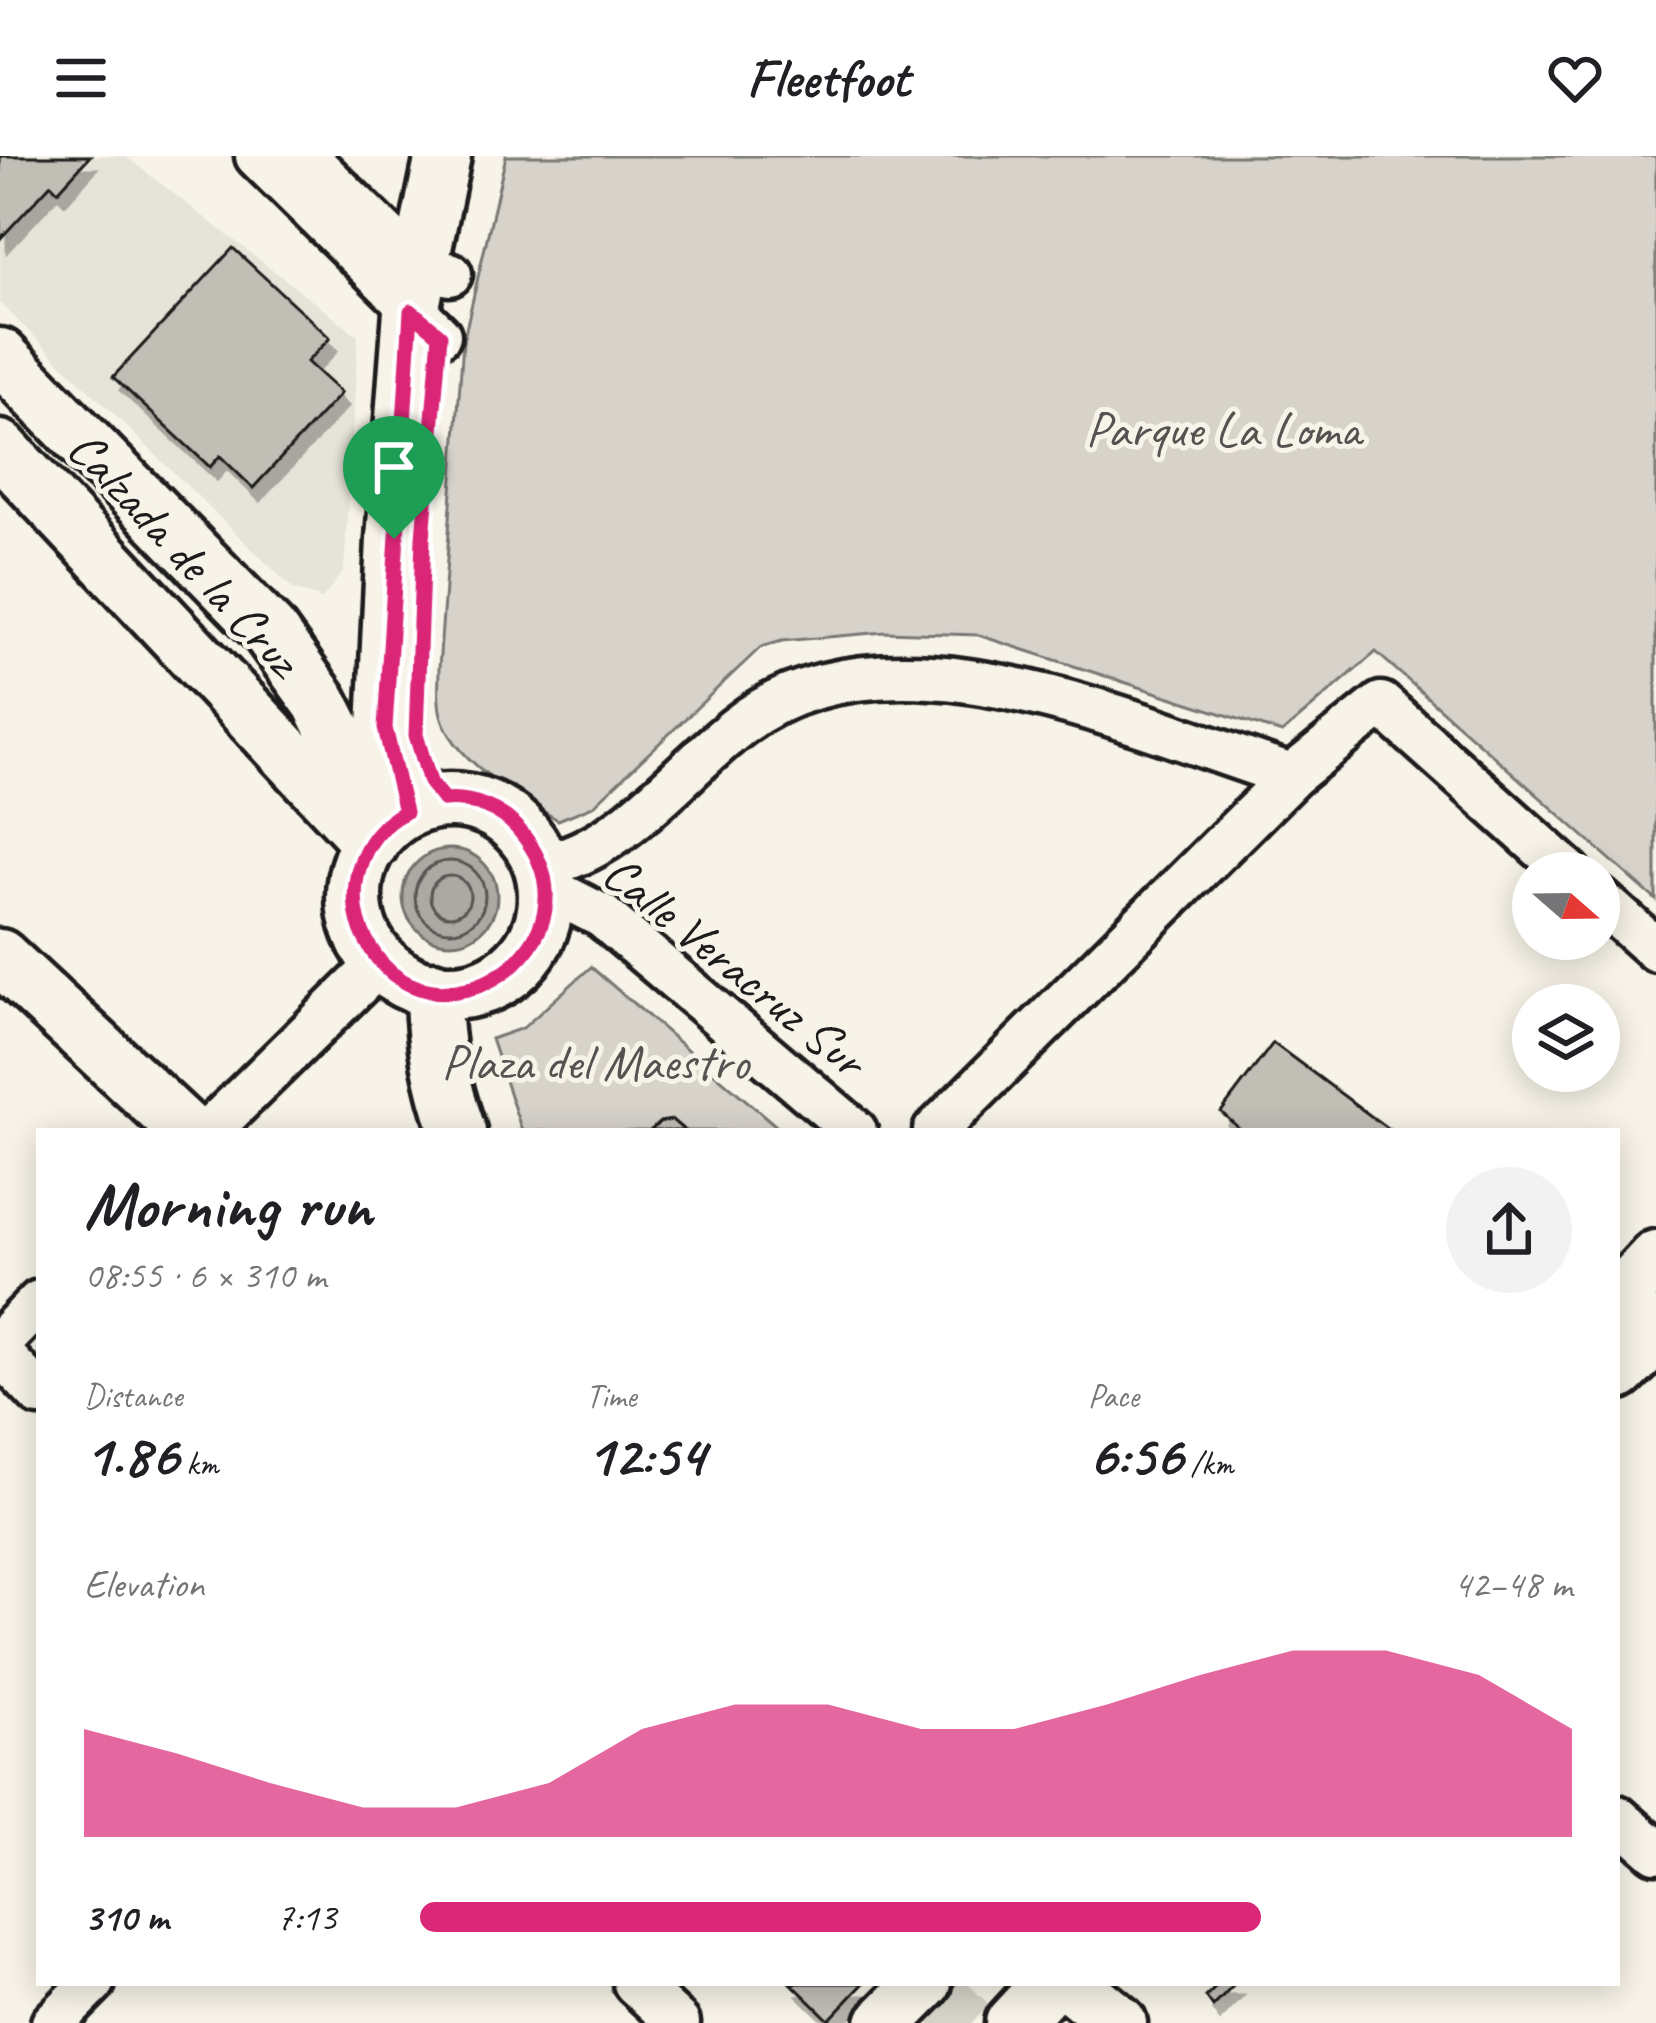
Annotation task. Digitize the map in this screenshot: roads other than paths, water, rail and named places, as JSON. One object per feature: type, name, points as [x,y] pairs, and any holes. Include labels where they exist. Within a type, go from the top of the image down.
[{"type":"highway","points":[[1620,1330],[1656,1294]]},
{"type":"highway","points":[[1620,1365],[1656,1330]]},
{"type":"main road","points":[[401,820],[484,805],[511,820],[543,876],[545,910],[535,941],[515,967],[486,985],[454,992],[394,974],[358,925],[354,894],[359,864],[430,782],[416,735],[430,297],[443,156]]},
{"type":"main road","points":[[430,297],[478,156]]},
{"type":"main road","name":"Calzada de la Cruz","points":[[0,356],[269,631],[401,820]]},
{"type":"main road","name":"Calzada de la Cruz","points":[[0,448],[401,820]]},
{"type":"main road","points":[[0,957],[184,1128]]},
{"type":"main road","points":[[433,989],[433,1031],[442,1086],[457,1128]]},
{"type":"main road","points":[[1620,1297],[1656,1258]]},
{"type":"main road","points":[[1620,1394],[1656,1356]]},
{"type":"main road","points":[[884,2023],[921,1986]]},
{"type":"main road","points":[[1013,2023],[1047,1986]]},
{"type":"main road","points":[[1074,1986],[1119,2023]]},
{"type":"street","points":[[257,156],[430,297]]},
{"type":"street","points":[[305,156],[430,297]]},
{"type":"street","points":[[543,876],[617,830],[742,723],[772,705],[846,684],[927,676],[1005,684],[1292,776]]},
{"type":"street","points":[[938,1128],[1292,776],[1382,704],[1547,852]]},
{"type":"street","name":"Calle Veracruz Sur","points":[[543,876],[602,916],[851,1128]]},
{"type":"street","points":[[1620,917],[1656,950]]},
{"type":"street","points":[[211,1128],[381,962]]},
{"type":"street","points":[[0,1342],[36,1306]]},
{"type":"street","points":[[0,1354],[36,1391]]},
{"type":"street","points":[[1620,1820],[1656,1851]]},
{"type":"street","points":[[52,2023],[91,1986]]},
{"type":"street","points":[[638,1986],[678,2023]]},
{"type":"water","points":[[450,849],[483,863],[497,896],[483,929],[450,943],[417,929],[403,896],[417,863]]},
{"type":"tunnel","points":[[928,2023],[964,1986]]},
{"type":"park label","name":"Parque La Loma","points":[[1223,428]]},
{"type":"park label","name":"Plaza del Maestro","points":[[595,1061]]}]
